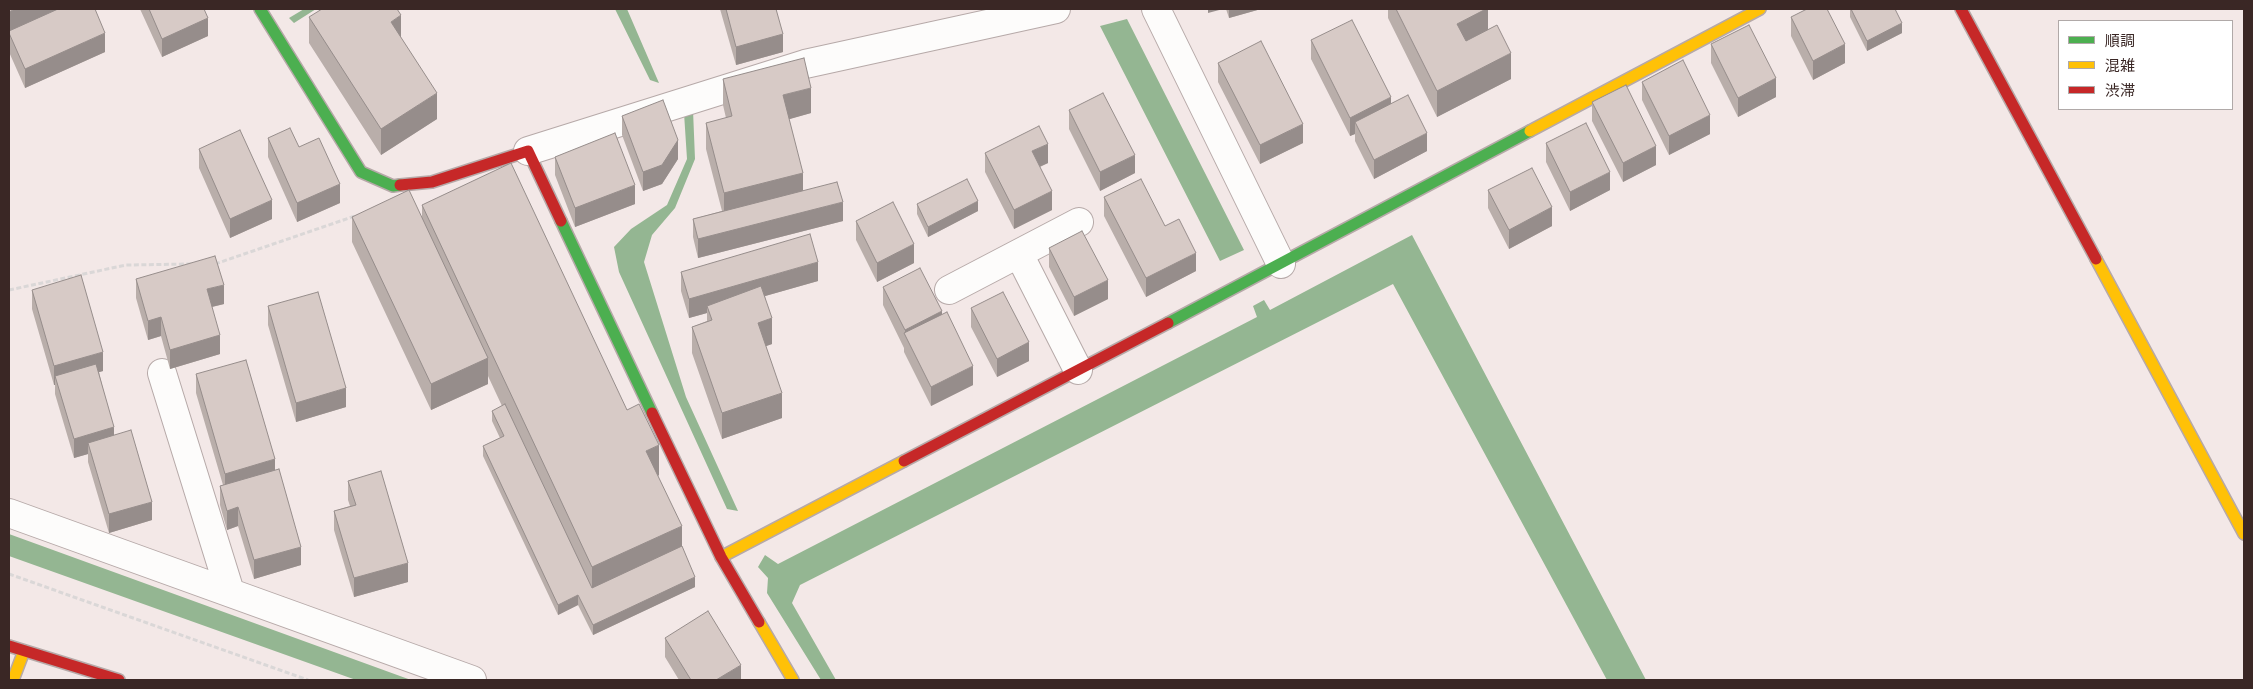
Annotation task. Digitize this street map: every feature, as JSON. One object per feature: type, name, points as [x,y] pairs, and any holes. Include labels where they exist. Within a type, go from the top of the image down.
[{"type":"street","points":[[260,9],[361,172],[393,186],[432,182],[805,64],[1056,9]]},
{"type":"street","points":[[1156,9],[1281,264]]},
{"type":"street","points":[[721,557],[1281,264],[1760,9]]},
{"type":"street","points":[[1961,9],[2244,534]]},
{"type":"street","points":[[528,151],[721,557],[792,680]]},
{"type":"street","points":[[949,290],[1079,222]]},
{"type":"street","points":[[1019,254],[1078,370]]},
{"type":"street","points":[[162,373],[230,592]]},
{"type":"street","points":[[9,513],[472,680]]},
{"type":"street","points":[[9,646],[120,680]]},
{"type":"street","points":[[13,680],[24,651]]},
{"type":"path","points":[[210,264],[219,264],[375,209],[393,186]]},
{"type":"path","points":[[9,290],[126,265],[200,264]]},
{"type":"path","points":[[9,574],[308,680]]},
{"type":"shaded area","points":[[304,9],[316,9],[294,23],[289,18]]},
{"type":"shaded area","points":[[615,9],[627,9],[659,83],[650,80]]},
{"type":"shaded area","points":[[1127,19],[1244,250],[1220,261],[1100,26]]},
{"type":"shaded area","points":[[693,110],[695,159],[675,208],[652,235],[644,262],[686,397],[738,511],[727,509],[619,272],[614,247],[631,229],[667,205],[687,159],[684,113]]},
{"type":"shaded area","points":[[1412,235],[1646,680],[1607,680],[1393,284],[800,585],[792,603],[836,680],[821,680],[767,593],[768,578],[758,567],[765,555],[778,564],[1257,317],[1253,306],[1264,300],[1270,310]]},
{"type":"shaded area","points":[[9,534],[411,680],[356,680],[9,556]]},
{"type":"building","points":[[58,9],[95,9],[105,33],[25,69],[9,31]]},
{"type":"building","points":[[149,9],[204,9],[208,18],[162,39]]},
{"type":"building","points":[[322,9],[397,9],[401,15],[391,22],[437,93],[381,129],[309,17]]},
{"type":"building","points":[[726,9],[776,9],[783,34],[736,47]]},
{"type":"building","points":[[1396,9],[1486,9],[1457,24],[1466,41],[1497,25],[1511,53],[1437,91]]},
{"type":"building","points":[[1807,9],[1827,9],[1845,44],[1813,61],[1791,17]]},
{"type":"building","points":[[1851,9],[1895,9],[1902,23],[1867,41]]},
{"type":"building","points":[[1352,20],[1391,97],[1350,118],[1311,40]]},
{"type":"building","points":[[1749,25],[1776,78],[1738,98],[1711,44]]},
{"type":"building","points":[[1261,41],[1303,124],[1260,145],[1218,63]]},
{"type":"building","points":[[804,58],[811,88],[783,95],[803,173],[724,193],[706,123],[732,116],[723,79]]},
{"type":"building","points":[[1683,60],[1710,115],[1669,136],[1642,82]]},
{"type":"building","points":[[1626,85],[1656,146],[1623,163],[1592,102]]},
{"type":"building","points":[[1103,93],[1135,155],[1100,172],[1069,110]]},
{"type":"building","points":[[1408,95],[1427,133],[1374,160],[1355,122]]},
{"type":"building","points":[[663,100],[678,140],[662,165],[643,172],[622,116]]},
{"type":"building","points":[[1586,123],[1610,172],[1570,192],[1546,143]]},
{"type":"building","points":[[1039,126],[1048,144],[1032,151],[1052,191],[1014,210],[985,153]]},
{"type":"building","points":[[290,128],[299,147],[319,138],[340,184],[297,203],[268,138]]},
{"type":"building","points":[[240,130],[272,200],[230,219],[199,149]]},
{"type":"building","points":[[615,133],[635,185],[575,208],[555,157]]},
{"type":"building","points":[[511,163],[627,410],[639,404],[659,445],[646,451],[682,526],[592,567],[422,205]]},
{"type":"building","points":[[1532,168],[1552,207],[1509,230],[1488,190]]},
{"type":"building","points":[[967,179],[978,201],[928,227],[917,204]]},
{"type":"building","points":[[1141,179],[1165,226],[1179,219],[1196,253],[1146,278],[1104,197]]},
{"type":"building","points":[[837,182],[843,202],[698,239],[693,219]]},
{"type":"building","points":[[409,190],[488,358],[431,384],[352,217]]},
{"type":"building","points":[[893,202],[914,244],[877,263],[856,221]]},
{"type":"building","points":[[1082,231],[1108,280],[1074,297],[1049,248]]},
{"type":"building","points":[[810,234],[818,262],[689,299],[681,272]]},
{"type":"building","points":[[215,256],[224,285],[207,289],[220,335],[170,350],[161,317],[148,321],[136,279]]},
{"type":"building","points":[[920,268],[942,311],[905,330],[883,287]]},
{"type":"building","points":[[81,275],[103,352],[54,366],[32,290]]},
{"type":"building","points":[[761,286],[772,318],[758,323],[782,393],[722,413],[692,327],[712,320],[707,306]]},
{"type":"building","points":[[318,292],[346,388],[296,403],[268,306]]},
{"type":"building","points":[[1003,292],[1029,342],[997,359],[971,308]]},
{"type":"building","points":[[947,312],[973,366],[931,387],[904,333]]},
{"type":"building","points":[[246,360],[275,459],[225,474],[196,374]]},
{"type":"building","points":[[96,364],[114,427],[74,439],[55,376]]},
{"type":"building","points":[[505,404],[592,588],[682,546],[695,577],[593,625],[578,595],[558,605],[483,446],[504,436],[492,411]]},
{"type":"building","points":[[131,430],[152,502],[109,514],[88,443]]},
{"type":"building","points":[[279,469],[301,547],[254,560],[238,507],[227,511],[220,486]]},
{"type":"building","points":[[381,471],[408,563],[354,578],[334,511],[356,505],[348,481]]},
{"type":"building","points":[[708,611],[741,665],[716,680],[691,680],[665,638]]},
{"type":"traffic: fast","points":[[260,9],[361,172],[393,186],[400,185]]},
{"type":"traffic: fast","points":[[1168,323],[1530,131]]},
{"type":"traffic: fast","points":[[561,221],[652,413]]},
{"type":"traffic: slow","points":[[1530,131],[1760,9]]},
{"type":"traffic: slow","points":[[2096,259],[2244,534]]},
{"type":"traffic: slow","points":[[721,557],[904,461]]},
{"type":"traffic: slow","points":[[759,622],[793,680]]},
{"type":"traffic: slow","points":[[13,680],[24,651]]},
{"type":"traffic: jam","points":[[1961,9],[2096,259]]},
{"type":"traffic: jam","points":[[400,185],[432,182],[528,151],[561,221]]},
{"type":"traffic: jam","points":[[904,461],[1168,323]]},
{"type":"traffic: jam","points":[[652,413],[721,557],[759,622]]},
{"type":"traffic: jam","points":[[9,646],[119,680]]}]
